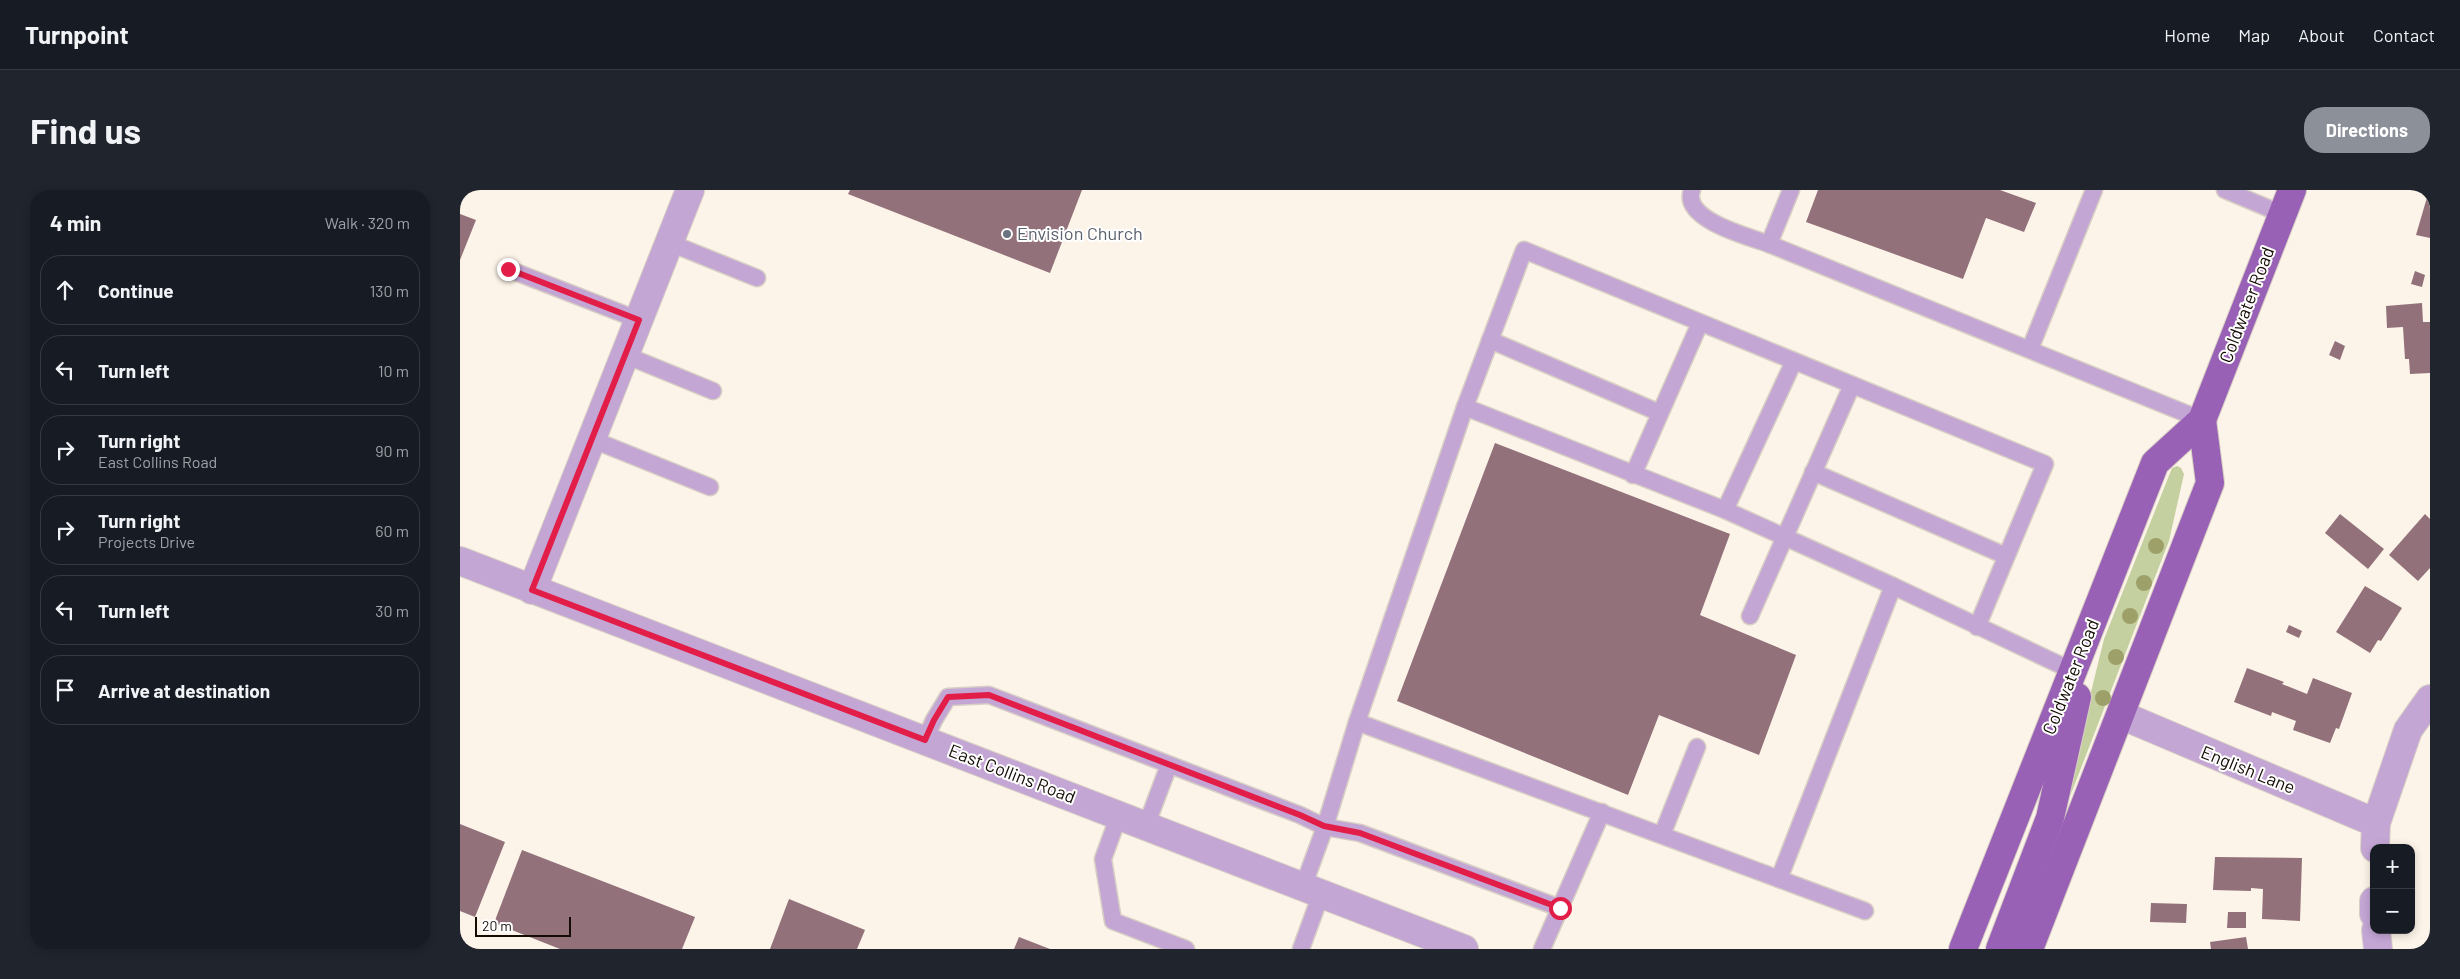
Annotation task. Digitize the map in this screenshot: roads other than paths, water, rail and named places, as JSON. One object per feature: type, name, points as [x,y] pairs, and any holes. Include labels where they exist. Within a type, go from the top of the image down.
[{"type":"main road","name":"Coldwater Road","points":[[1963,949],[2155,463],[2202,420],[2287,202]]},
{"type":"main road","name":"Coldwater Road","points":[[2029,949],[2121,716],[2210,482],[2202,420]]},
{"type":"main road","points":[[2000,949],[2050,818],[2077,695],[2073,671]]},
{"type":"street","points":[[532,590],[690,190]]},
{"type":"street","name":"East Collins Road","points":[[460,562],[1464,949]]},
{"type":"street","points":[[2375,835],[2408,730],[2430,699]]},
{"type":"street","name":"English Lane","points":[[2121,716],[2375,835]]},
{"type":"street","points":[[2376,934],[2378,949]]},
{"type":"lane","points":[[1692,190],[1690,194],[1696,210],[1711,223],[1770,244],[2202,420]]},
{"type":"lane","points":[[1770,244],[1791,190]]},
{"type":"lane","points":[[2030,349],[2094,190]]},
{"type":"lane","points":[[2225,190],[2287,202]]},
{"type":"lane","points":[[670,243],[756,278]]},
{"type":"lane","points":[[1301,949],[1324,826],[1357,722],[1465,407],[1524,250],[2044,464],[1977,627]]},
{"type":"lane","points":[[508,269],[639,320]]},
{"type":"lane","points":[[1633,475],[1700,323]]},
{"type":"lane","points":[[1490,340],[1660,413]]},
{"type":"lane","points":[[625,355],[712,392]]},
{"type":"lane","points":[[1725,510],[1794,360]]},
{"type":"lane","points":[[1750,616],[1852,385]]},
{"type":"lane","points":[[1465,407],[1725,510],[1785,539],[1893,586],[2073,671]]},
{"type":"lane","points":[[592,439],[710,487]]},
{"type":"lane","points":[[1813,472],[2006,556]]},
{"type":"lane","points":[[1779,879],[1893,586]]},
{"type":"lane","points":[[925,740],[948,697],[989,695],[1300,815],[1324,826],[1360,833],[1560,908]]},
{"type":"lane","points":[[1357,722],[1865,911]]},
{"type":"lane","points":[[1662,835],[1697,747]]},
{"type":"lane","points":[[1146,826],[1169,765]]},
{"type":"lane","points":[[1542,949],[1602,812]]},
{"type":"lane","points":[[1119,815],[1103,859],[1113,921],[1186,949]]},
{"type":"place","name":"Envision Church","points":[[1007,234]]}]
